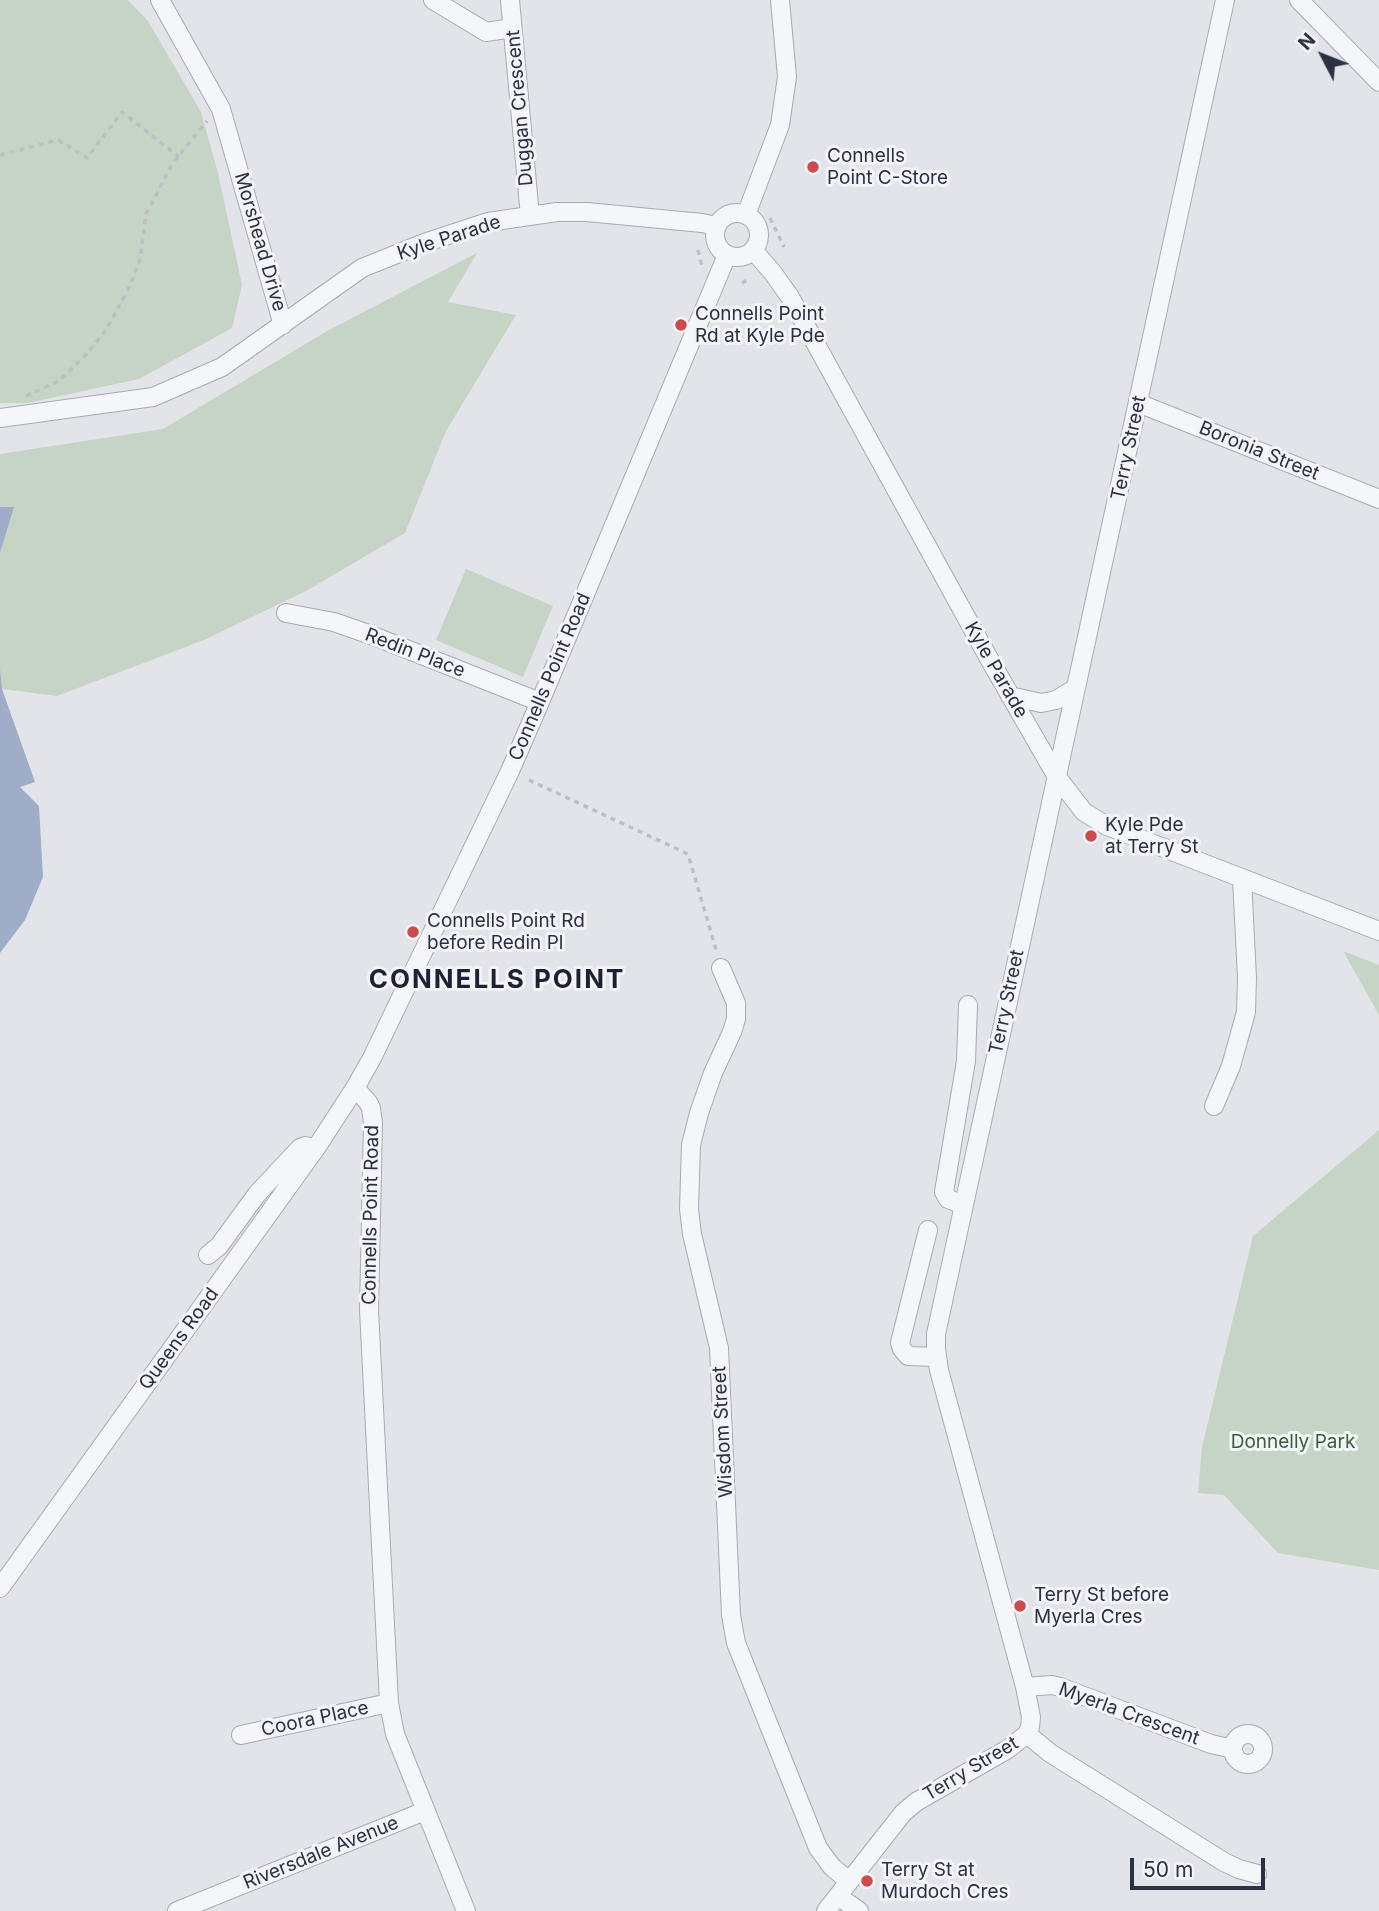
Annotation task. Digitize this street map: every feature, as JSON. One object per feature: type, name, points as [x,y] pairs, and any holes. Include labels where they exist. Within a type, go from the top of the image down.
[{"type":"street","name":"Morshead Drive","points":[[0,418],[153,397],[222,367],[284,325],[221,109],[160,0]]},
{"type":"street","points":[[433,0],[486,32],[512,28]]},
{"type":"street","name":"Duggan Crescent","points":[[510,0],[530,216]]},
{"type":"street","points":[[746,215],[780,125],[787,77],[780,0]]},
{"type":"street","name":"Terry Street","points":[[826,1911],[891,1827],[916,1802],[1008,1749],[1027,1734],[1030,1727],[1031,1717],[1025,1687],[939,1370],[936,1334],[1225,0]]},
{"type":"street","points":[[1299,0],[1379,82]]},
{"type":"street","name":"Kyle Parade","points":[[284,325],[362,268],[424,243],[488,222],[557,212],[587,212],[717,226]]},
{"type":"street","points":[[746,215],[752,219],[759,231],[757,244],[753,250],[741,257],[727,255],[716,239],[717,226],[726,216],[746,215]]},
{"type":"street","name":"Kyle Parade","points":[[753,250],[790,297],[1010,695],[1057,777],[1084,812],[1095,820],[1379,931]]},
{"type":"street","name":"Connells Point Road","points":[[466,1911],[395,1734],[389,1703],[369,1310],[373,1123],[368,1102],[355,1088],[372,1058],[504,783],[727,255]]},
{"type":"street","name":"Boronia Street","points":[[1138,404],[1379,499]]},
{"type":"street","name":"Redin Place","points":[[286,613],[334,622],[540,702]]},
{"type":"street","points":[[1010,695],[1041,703],[1056,700],[1076,688]]},
{"type":"street","points":[[1214,1106],[1231,1066],[1246,1012],[1242,879]]},
{"type":"street","name":"Wisdom Street","points":[[722,968],[736,1003],[736,1019],[713,1073],[694,1134],[689,1209],[692,1234],[719,1348],[731,1615],[736,1643],[818,1848],[832,1867],[849,1881]]},
{"type":"street","points":[[964,1205],[948,1199],[944,1192],[966,1061],[968,1005]]},
{"type":"street","name":"Queens Road","points":[[0,1588],[316,1149],[355,1088]]},
{"type":"street","points":[[208,1255],[219,1246],[257,1194],[300,1148],[312,1146],[316,1149]]},
{"type":"street","points":[[928,1230],[900,1343],[908,1356],[937,1357]]},
{"type":"street","name":"Myerla Crescent","points":[[1025,1687],[1060,1687],[1211,1744],[1233,1749]]},
{"type":"street","name":"Coora Place","points":[[241,1735],[389,1703]]},
{"type":"street","points":[[1027,1734],[1050,1753],[1224,1863],[1257,1874]]},
{"type":"street","name":"Riversdale Avenue","points":[[177,1911],[425,1811]]},
{"type":"street","points":[[838,1896],[859,1911]]},
{"type":"path","points":[[18,399],[59,381],[87,354],[107,328],[127,292],[139,260],[146,214],[172,164],[213,114],[221,109]]},
{"type":"path","points":[[0,155],[58,140],[87,158],[122,112],[179,157]]},
{"type":"path","points":[[770,218],[784,247]]},
{"type":"path","points":[[698,250],[702,266]]},
{"type":"path","points":[[742,283],[749,279]]},
{"type":"path","points":[[529,780],[688,855],[722,968]]},
{"type":"green space","points":[[0,0],[128,0],[148,21],[201,112],[218,173],[242,285],[232,328],[139,379],[28,403],[0,403]]},
{"type":"green space","points":[[477,253],[448,302],[516,315],[446,431],[405,533],[306,591],[204,640],[57,696],[2,689],[0,553],[13,507],[0,507],[0,454],[163,429],[327,331]]},
{"type":"green space","points":[[466,569],[553,606],[523,677],[436,640]]},
{"type":"green space","points":[[1343,951],[1379,965],[1379,1015]]},
{"type":"green space","name":"Donnelly Park","points":[[1379,1130],[1379,1570],[1278,1553],[1224,1495],[1198,1493],[1202,1447],[1253,1236]]},
{"type":"water","points":[[0,507],[14,507],[0,553]]},
{"type":"water","points":[[0,667],[2,689],[35,782],[20,787],[39,806],[43,877],[25,920],[0,953]]},
{"type":"place","name":"Connells Point C-Store","points":[[813,167]]},
{"type":"place","name":"Connells Point Rd at Kyle Pde","points":[[681,325]]},
{"type":"place","name":"Kyle Pde at Terry St","points":[[1091,836]]},
{"type":"place","name":"Connells Point Rd before Redin Pl","points":[[413,932]]},
{"type":"place","name":"Terry St before Myerla Cres","points":[[1020,1606]]},
{"type":"place","name":"Terry St at Murdoch Cres","points":[[867,1881]]},
{"type":"district","name":"CONNELLS POINT","points":[[497,980]]}]
